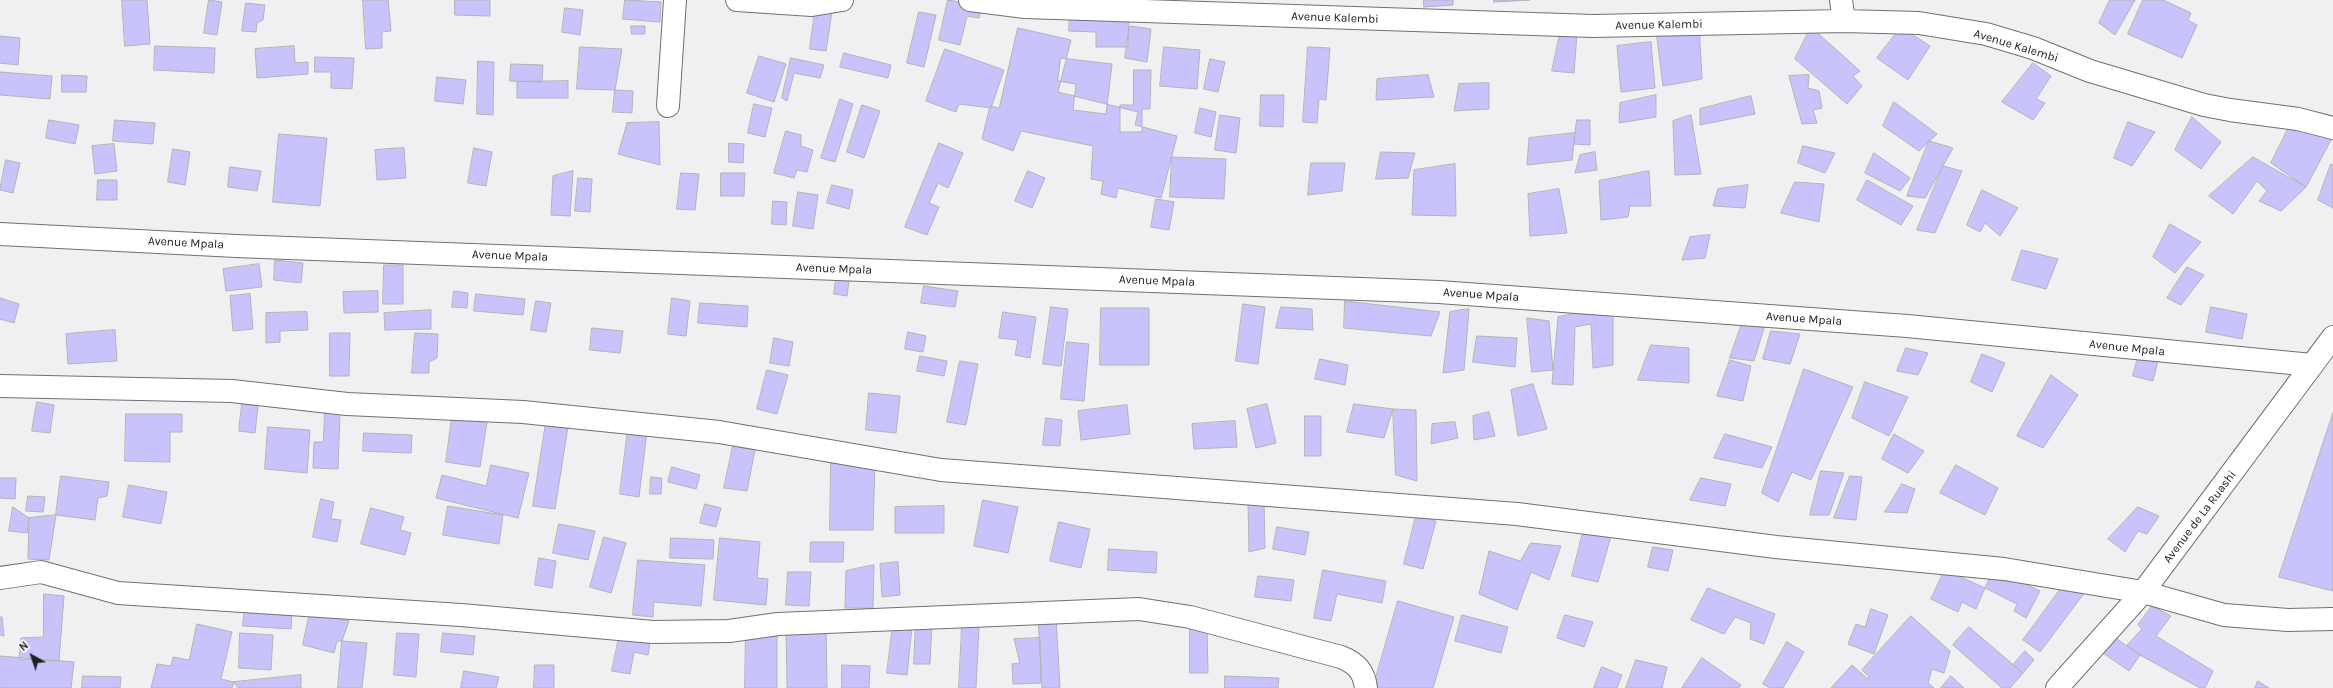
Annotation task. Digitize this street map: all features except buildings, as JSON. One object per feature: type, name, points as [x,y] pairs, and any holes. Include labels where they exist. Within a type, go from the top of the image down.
[{"type":"street","points":[[668,106],[675,0]]},
{"type":"street","points":[[737,0],[812,6],[842,0]]},
{"type":"street","name":"Avenue Kalembi","points":[[970,0],[1024,7],[1593,26],[1842,10],[1986,34],[2033,48],[2090,71],[2204,105],[2298,119],[2333,128]]},
{"type":"street","name":"Avenue Mpala","points":[[0,234],[260,246],[1439,292],[1907,326],[2312,366]]},
{"type":"street","name":"Avenue de La Ruashi","points":[[2057,688],[2144,592],[2333,337]]},
{"type":"street","points":[[0,386],[232,391],[347,404],[523,412],[719,432],[941,470],[1517,514],[1776,547],[2004,569],[2144,592],[2224,615],[2288,620],[2333,619]]},
{"type":"street","points":[[0,578],[41,572],[118,593],[461,614],[660,632],[729,632],[778,624],[1139,610],[1190,617],[1341,657],[1353,662],[1361,670],[1366,688]]}]
